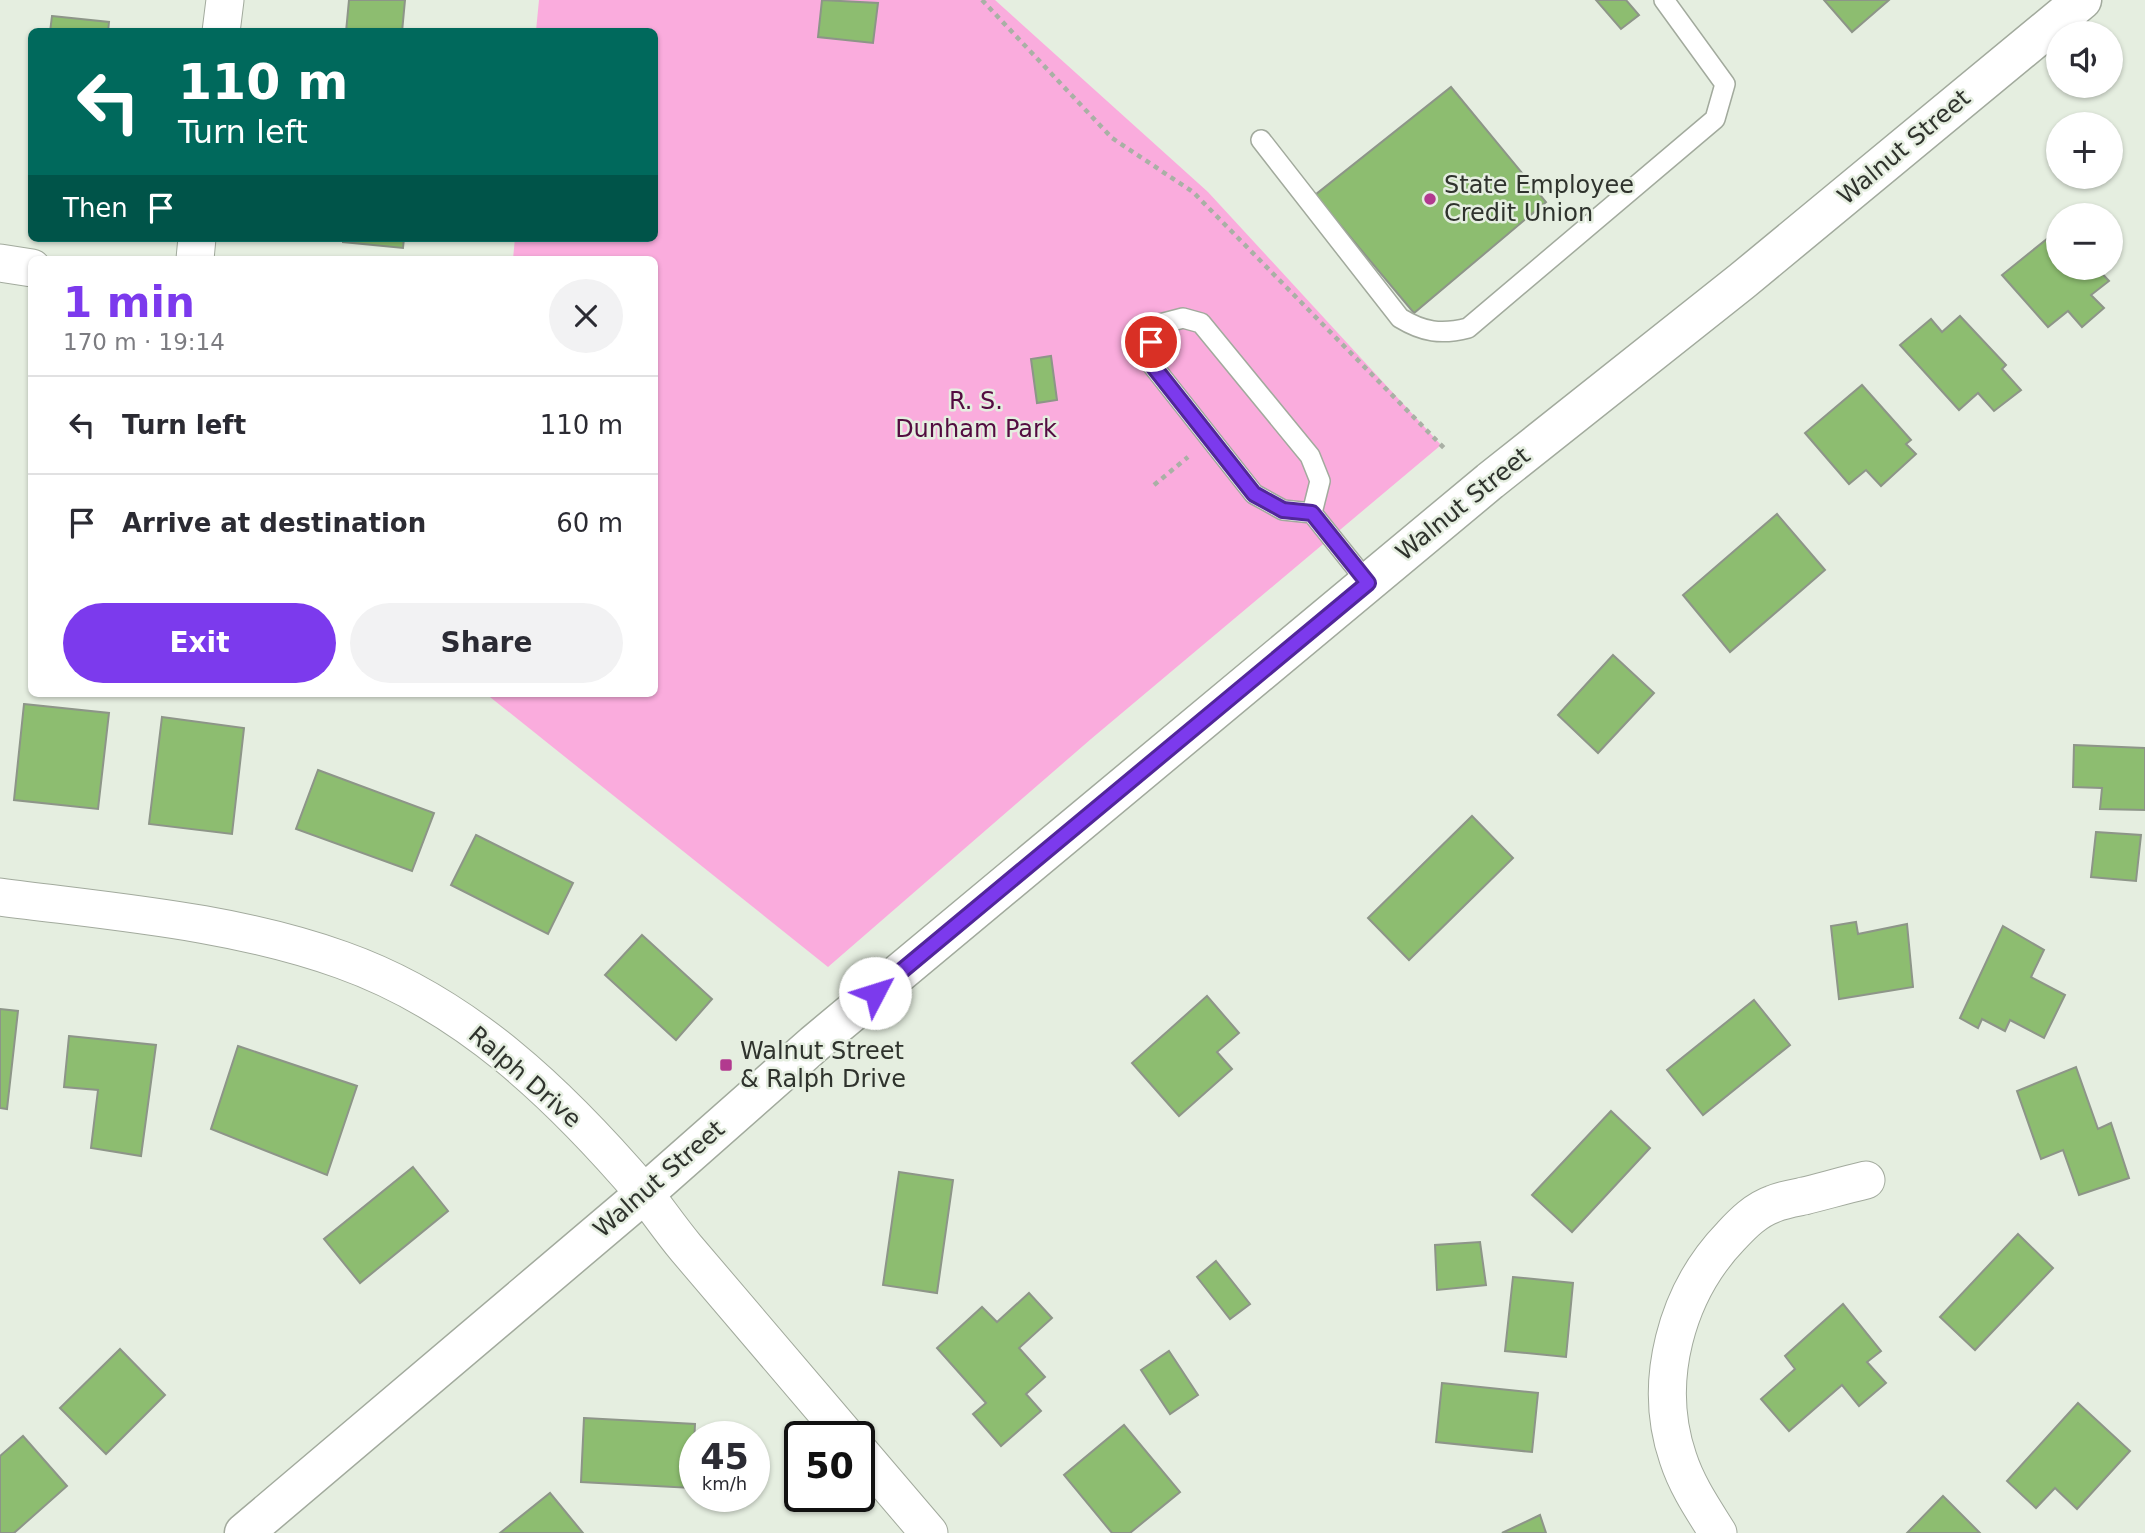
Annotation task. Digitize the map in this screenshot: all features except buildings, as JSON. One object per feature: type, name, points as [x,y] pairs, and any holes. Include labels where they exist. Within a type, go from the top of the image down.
[{"type":"main road","name":"Walnut Street","points":[[244,1533],[644,1194],[814,1044],[1490,481],[1742,281],[2081,0]]},
{"type":"street","points":[[222,28],[225,0]]},
{"type":"street","points":[[0,263],[28,267]]},
{"type":"street","name":"Ralph Drive","points":[[0,897],[219,928],[300,946],[389,979],[449,1013],[500,1048],[564,1105],[644,1194],[683,1245],[833,1421]]},
{"type":"street","points":[[1718,1533],[1692,1492],[1677,1457],[1669,1416],[1668,1381],[1672,1344],[1694,1285],[1715,1252],[1745,1221],[1773,1203],[1866,1180]]},
{"type":"street","points":[[875,1470],[929,1533]]},
{"type":"lane","points":[[1261,140],[1400,318],[1415,327],[1434,332],[1468,328],[1715,119],[1726,84],[1664,0]]},
{"type":"lane","points":[[1312,513],[1320,481],[1310,456],[1200,323],[1183,318],[1160,324],[1151,342],[1153,366],[1254,494],[1283,510],[1312,513],[1368,583]]},
{"type":"path","points":[[982,0],[1112,138],[1194,192],[1444,448]]},
{"type":"path","points":[[1154,485],[1211,438]]},
{"type":"green space","name":"R. S. Dunham Park","points":[[539,0],[995,0],[1208,192],[1441,445],[1091,739],[828,967],[490,697],[658,697],[658,256],[513,256],[515,242],[658,242],[658,28],[536,28]]},
{"type":"place","name":"State Employee Credit Union","points":[[1430,199]]},
{"type":"place","name":"Walnut Street & Ralph Drive","points":[[726,1065]]},
{"type":"route","points":[[875,993],[1368,583],[1312,513],[1283,510],[1254,494],[1153,366],[1151,342]]}]
